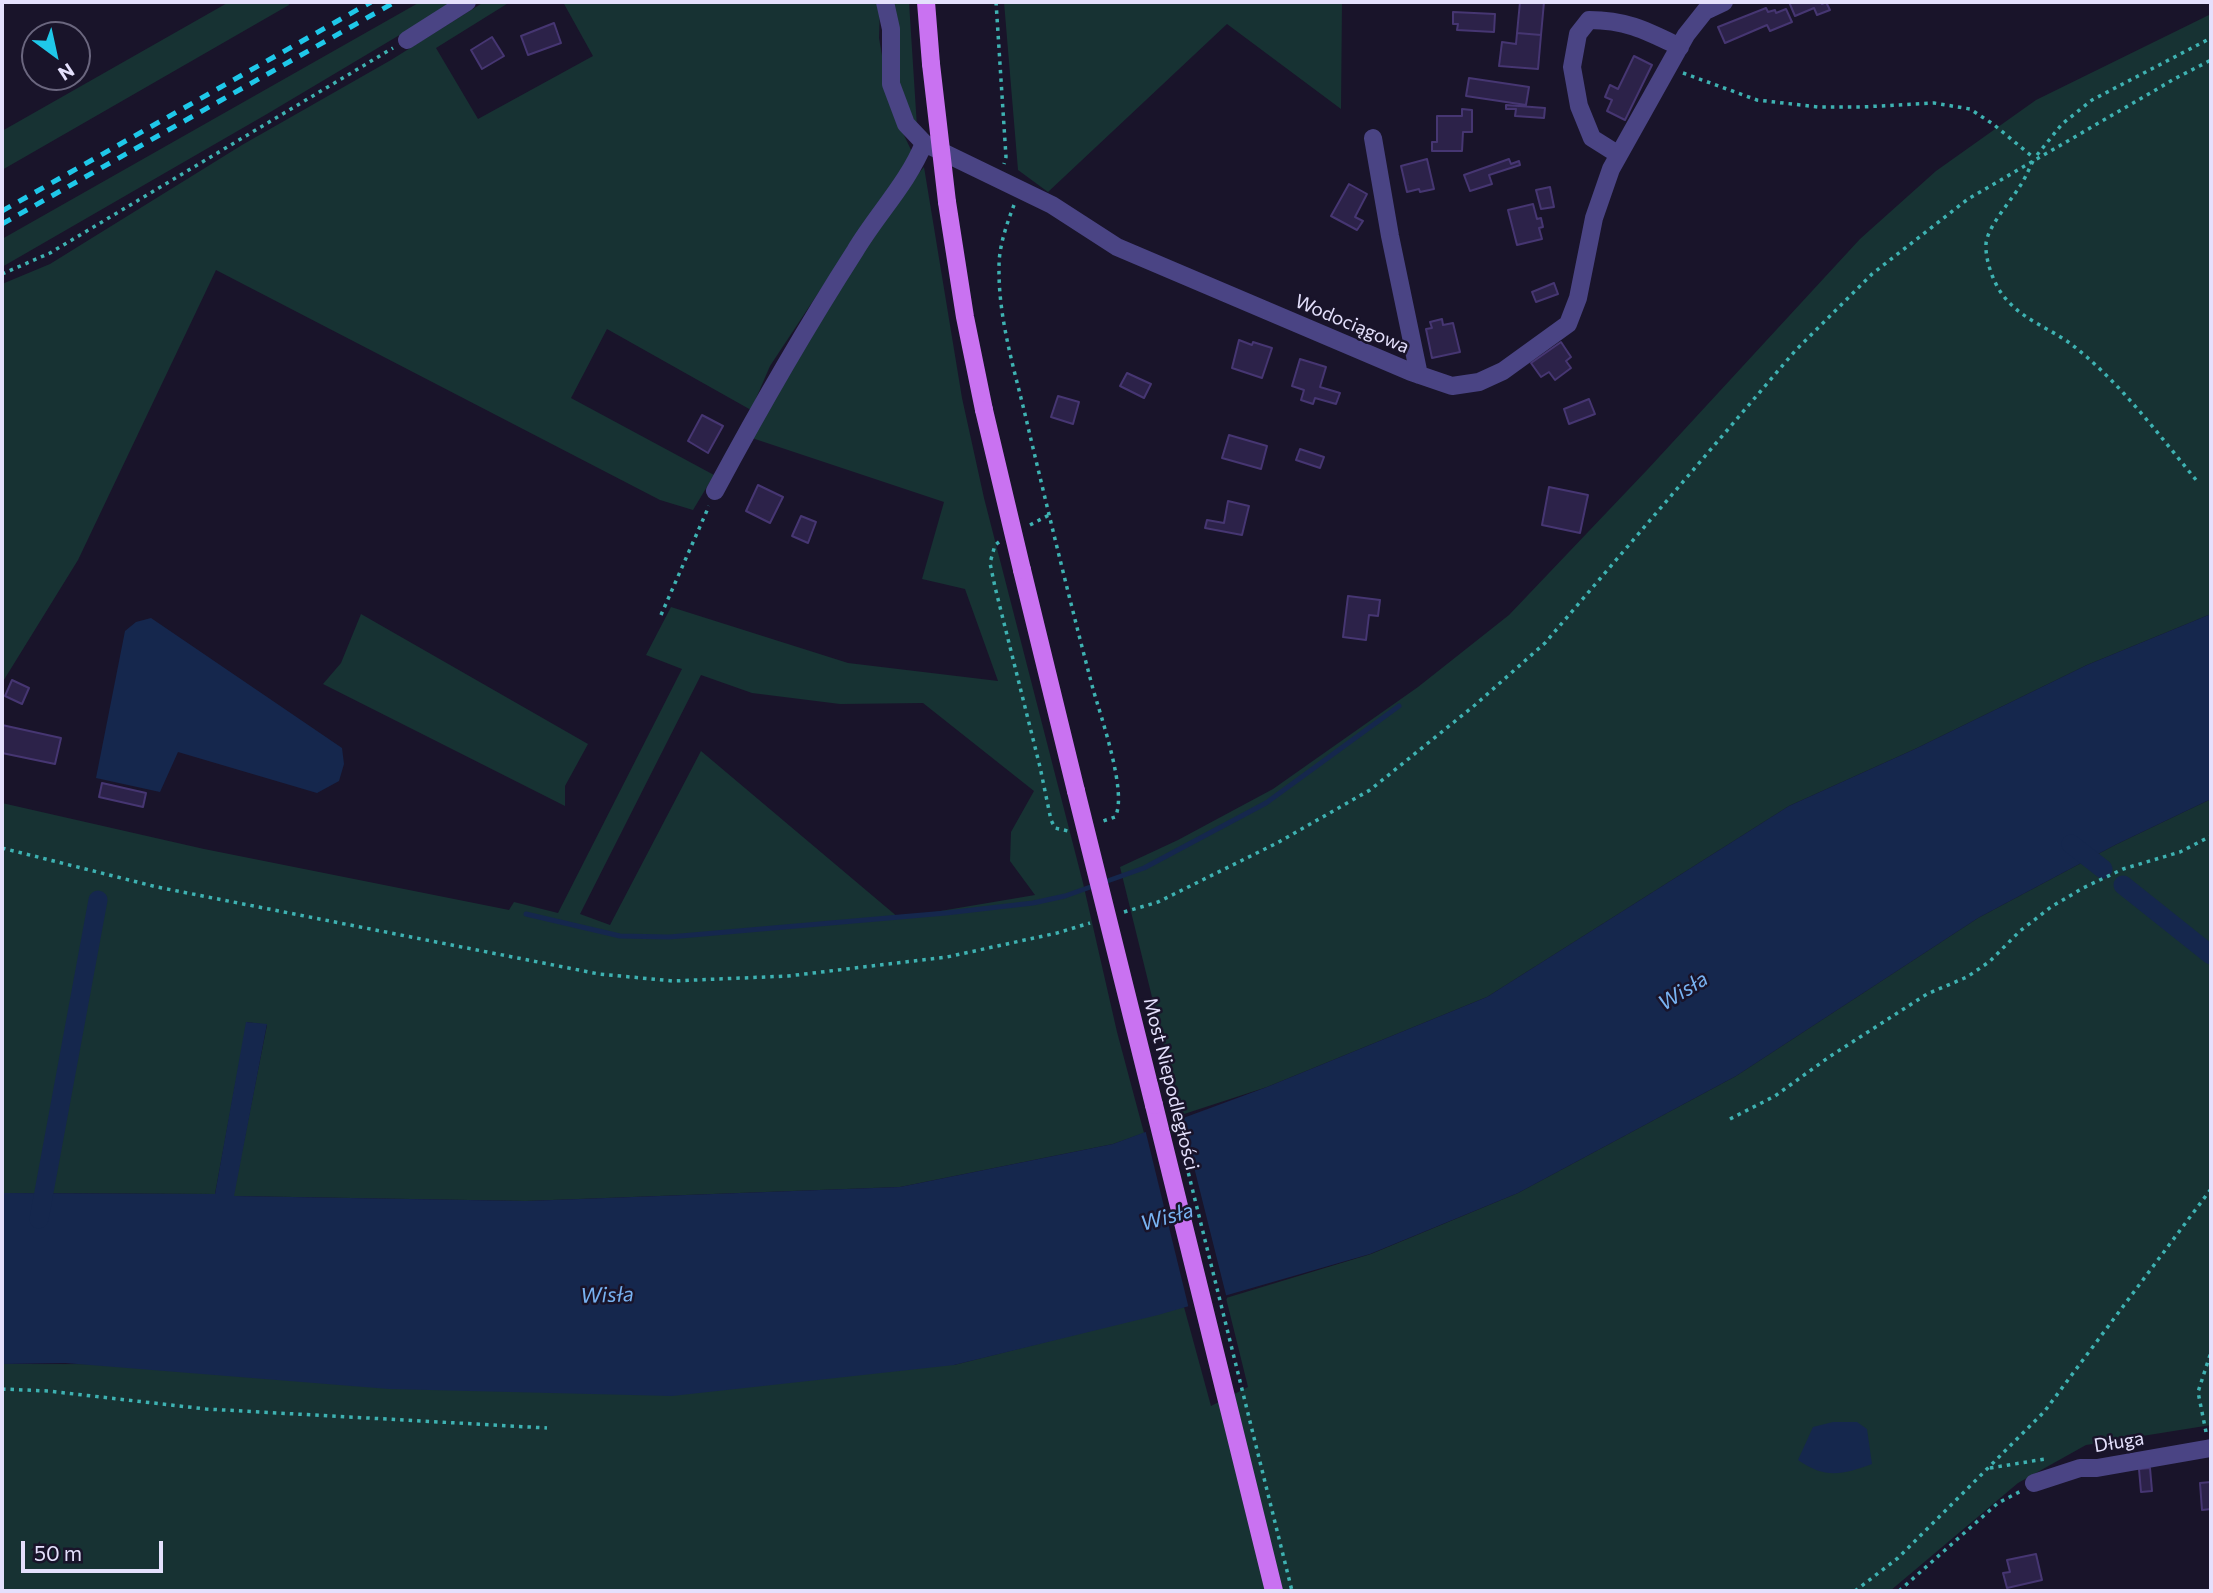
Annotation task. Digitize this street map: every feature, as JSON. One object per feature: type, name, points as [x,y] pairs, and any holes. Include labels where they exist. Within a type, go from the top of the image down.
[{"type":"main road","name":"Most Niepodległości","points":[[926,2],[947,201],[965,317],[984,410],[1274,1591]]},
{"type":"street","points":[[407,40],[467,2]]},
{"type":"street","name":"Wodociągowa","points":[[885,2],[891,29],[891,84],[906,124],[924,143],[1052,205],[1117,247],[1419,375],[1452,386],[1479,382],[1503,371],[1568,324],[1578,298],[1594,218],[1611,169],[1679,47],[1705,11],[1724,2]]},
{"type":"street","points":[[1619,155],[1592,138],[1579,106],[1572,67],[1578,34],[1589,20],[1614,20],[1639,27],[1679,47]]},
{"type":"street","points":[[1373,138],[1419,375]]},
{"type":"street","points":[[715,491],[774,382],[856,248],[915,164],[924,143]]},
{"type":"street","name":"Długa","points":[[2034,1483],[2080,1468],[2097,1468],[2210,1448]]},
{"type":"path","points":[[996,2],[1006,157],[999,180]]},
{"type":"path","points":[[2197,481],[2103,373],[2069,343],[2030,321],[2002,295],[1990,270],[1986,243],[2003,208],[2018,190],[2034,158],[2062,124],[2092,100],[2211,38]]},
{"type":"path","points":[[2,274],[50,253],[407,40]]},
{"type":"path","points":[[1120,914],[1157,902],[1253,855],[1370,790],[1475,705],[1545,643],[1795,351],[1872,274],[1968,199],[2034,158],[2211,60]]},
{"type":"path","points":[[1668,69],[1695,76],[1757,100],[1829,107],[1934,103],[1970,109],[2034,158]]},
{"type":"path","points":[[661,615],[715,491]]},
{"type":"path","points":[[1100,813],[1103,826]]},
{"type":"path","points":[[1730,1119],[1775,1096],[1829,1057],[1927,994],[1967,977],[1989,962],[2020,931],[2083,888],[2123,869],[2180,852],[2211,836]]},
{"type":"path","points":[[2,848],[157,887],[599,974],[673,981],[788,976],[947,957],[1057,933],[1095,921]]},
{"type":"path","points":[[1123,906],[1126,920]]},
{"type":"path","points":[[1169,1094],[1292,1591]]},
{"type":"path","points":[[1855,1591],[1898,1558],[2044,1412],[2211,1189]]},
{"type":"path","points":[[2210,1448],[2198,1392],[2211,1352]]},
{"type":"path","points":[[2,1389],[48,1391],[206,1409],[547,1428]]},
{"type":"path","points":[[1899,1591],[1998,1503],[2034,1483]]},
{"type":"green space","points":[[229,2],[288,2],[289,5],[2,170],[2,131],[72,91],[91,91],[91,80]]},
{"type":"green space","points":[[420,2],[455,2],[2,267],[2,239]]},
{"type":"green space","points":[[484,2],[510,2],[436,48],[478,119],[593,56],[563,2],[877,2],[880,7],[879,38],[891,108],[913,154],[770,366],[751,410],[607,329],[571,398],[714,475],[693,510],[660,500],[216,270],[78,560],[2,683],[2,284],[50,264],[242,145],[391,60]]},
{"type":"green space","points":[[891,2],[909,2],[917,127],[900,89]]},
{"type":"green space","points":[[1004,2],[1342,2],[1341,109],[1227,24],[1048,192],[1018,170]]},
{"type":"green space","points":[[2211,14],[2211,614],[2087,665],[1915,749],[1789,806],[1487,997],[1267,1087],[1181,1115],[1120,867],[1178,840],[1273,789],[1418,687],[1509,615],[1860,239],[1936,171],[2036,100]]},
{"type":"green space","points":[[924,167],[962,398],[984,498],[1144,1133],[1113,1144],[900,1187],[526,1201],[233,1196],[267,1025],[247,1022],[215,1194],[2,1193],[2,803],[204,849],[509,910],[514,902],[558,913],[682,669],[646,655],[671,607],[848,663],[998,681],[965,589],[922,579],[944,502],[752,438],[856,248]],"holes":[[[701,675],[752,693],[840,704],[923,703],[1034,791],[1011,832],[1010,861],[1035,895],[899,918],[701,751],[610,925],[580,914]]]},
{"type":"green space","points":[[361,614],[588,744],[565,786],[565,806],[323,684],[341,663]]},
{"type":"green space","points":[[2211,799],[2211,1425],[2086,1445],[2018,1483],[1890,1591],[2,1591],[2,1364],[954,1365],[1184,1307],[1211,1406],[1248,1387],[1226,1298],[1371,1254],[1518,1193],[1736,1076],[1978,918],[2115,845]]},
{"type":"water","name":"Wisła","points":[[2211,614],[2211,799],[2115,845],[1978,918],[1736,1076],[1518,1193],[1370,1254],[1158,1315],[954,1365],[672,1396],[389,1389],[65,1363],[2,1364],[2,1193],[215,1194],[246,1022],[267,1024],[234,1196],[526,1201],[900,1187],[1113,1144],[1267,1087],[1487,997],[1789,806],[1915,749],[2087,665]]},
{"type":"water","points":[[151,618],[342,748],[344,764],[339,781],[317,793],[178,752],[160,792],[96,778],[125,631],[136,622]]},
{"type":"water","points":[[1833,1422],[1857,1422],[1867,1429],[1872,1464],[1843,1473],[1825,1473],[1798,1460],[1813,1427]]},
{"type":"pier","points":[[1181,1115],[1227,1299],[1189,1309],[1145,1129]]},
{"type":"building","points":[[1520,2],[1544,2],[1541,35],[1517,33]]},
{"type":"building","points":[[1789,2],[1826,2],[1830,10],[1817,15],[1814,8],[1795,16]]},
{"type":"building","points":[[1766,8],[1768,12],[1775,10],[1776,13],[1786,9],[1792,22],[1770,31],[1767,25],[1725,43],[1718,27]]},
{"type":"building","points":[[1453,12],[1495,14],[1494,32],[1457,30],[1458,24],[1453,24]]},
{"type":"building","points":[[554,23],[561,43],[528,55],[521,36]]},
{"type":"building","points":[[1517,33],[1541,35],[1538,69],[1499,66],[1502,42],[1516,44]]},
{"type":"building","points":[[492,37],[504,56],[482,69],[471,50]]},
{"type":"building","points":[[1634,56],[1652,65],[1625,120],[1607,111],[1612,100],[1605,97],[1610,85],[1618,89]]},
{"type":"building","points":[[1469,78],[1529,87],[1526,105],[1466,96]]},
{"type":"building","points":[[1506,105],[1545,108],[1544,118],[1515,116],[1516,109],[1506,109]]},
{"type":"building","points":[[1462,109],[1472,110],[1472,132],[1463,132],[1462,151],[1432,151],[1432,142],[1437,142],[1437,116],[1462,116]]},
{"type":"building","points":[[1427,159],[1434,189],[1407,192],[1401,166]]},
{"type":"building","points":[[1509,159],[1511,164],[1519,161],[1520,165],[1489,175],[1492,184],[1470,191],[1464,175]]},
{"type":"building","points":[[1349,184],[1367,194],[1355,217],[1363,221],[1357,230],[1331,216]]},
{"type":"building","points":[[1550,187],[1554,207],[1541,209],[1536,190]]},
{"type":"building","points":[[1533,204],[1537,219],[1541,218],[1543,227],[1539,228],[1542,239],[1517,245],[1508,210]]},
{"type":"building","points":[[1554,283],[1558,294],[1536,302],[1532,292]]},
{"type":"building","points":[[1442,319],[1443,325],[1453,323],[1460,352],[1432,358],[1426,329],[1432,328],[1430,322]]},
{"type":"building","points":[[1239,340],[1272,348],[1262,378],[1232,368]]},
{"type":"building","points":[[1561,342],[1571,357],[1566,361],[1571,368],[1555,380],[1549,372],[1541,377],[1531,363]]},
{"type":"building","points":[[1300,359],[1326,367],[1320,387],[1340,393],[1336,404],[1315,398],[1313,404],[1301,400],[1304,390],[1292,386]]},
{"type":"building","points":[[1127,373],[1151,384],[1144,398],[1120,386]]},
{"type":"building","points":[[1058,396],[1079,402],[1073,424],[1051,417]]},
{"type":"building","points":[[1589,399],[1595,414],[1569,424],[1564,409]]},
{"type":"building","points":[[702,415],[723,426],[708,453],[688,441]]},
{"type":"building","points":[[1229,435],[1267,446],[1261,469],[1222,458]]},
{"type":"building","points":[[1300,449],[1324,457],[1320,468],[1296,460]]},
{"type":"building","points":[[758,485],[783,497],[770,523],[746,511]]},
{"type":"building","points":[[1549,487],[1588,495],[1580,533],[1542,525]]},
{"type":"building","points":[[1228,501],[1249,506],[1242,535],[1205,528],[1207,520],[1224,523]]},
{"type":"building","points":[[801,516],[816,522],[808,543],[792,536]]},
{"type":"building","points":[[1348,596],[1380,600],[1378,616],[1369,615],[1366,640],[1343,637]]},
{"type":"building","points":[[12,680],[29,688],[22,704],[5,696]]},
{"type":"building","points":[[2,725],[61,738],[55,764],[2,753]]},
{"type":"building","points":[[102,783],[146,793],[143,807],[99,797]]},
{"type":"building","points":[[2150,1468],[2152,1491],[2141,1492],[2139,1469]]},
{"type":"building","points":[[2211,1482],[2211,1509],[2202,1510],[2200,1483]]},
{"type":"building","points":[[2036,1554],[2042,1580],[2007,1588],[2003,1573],[2010,1572],[2007,1560]]},
{"type":"waterway","points":[[526,914],[620,936],[669,937],[946,913],[1033,903],[1065,896],[1144,868],[1266,803],[1399,706]]},
{"type":"waterway","points":[[2071,844],[2103,869]]},
{"type":"waterway","points":[[2123,885],[2211,955]]},
{"type":"waterway","points":[[39,1219],[98,900]]},
{"type":"railway","points":[[2,211],[371,2]]},
{"type":"railway","points":[[2,224],[395,2]]}]
